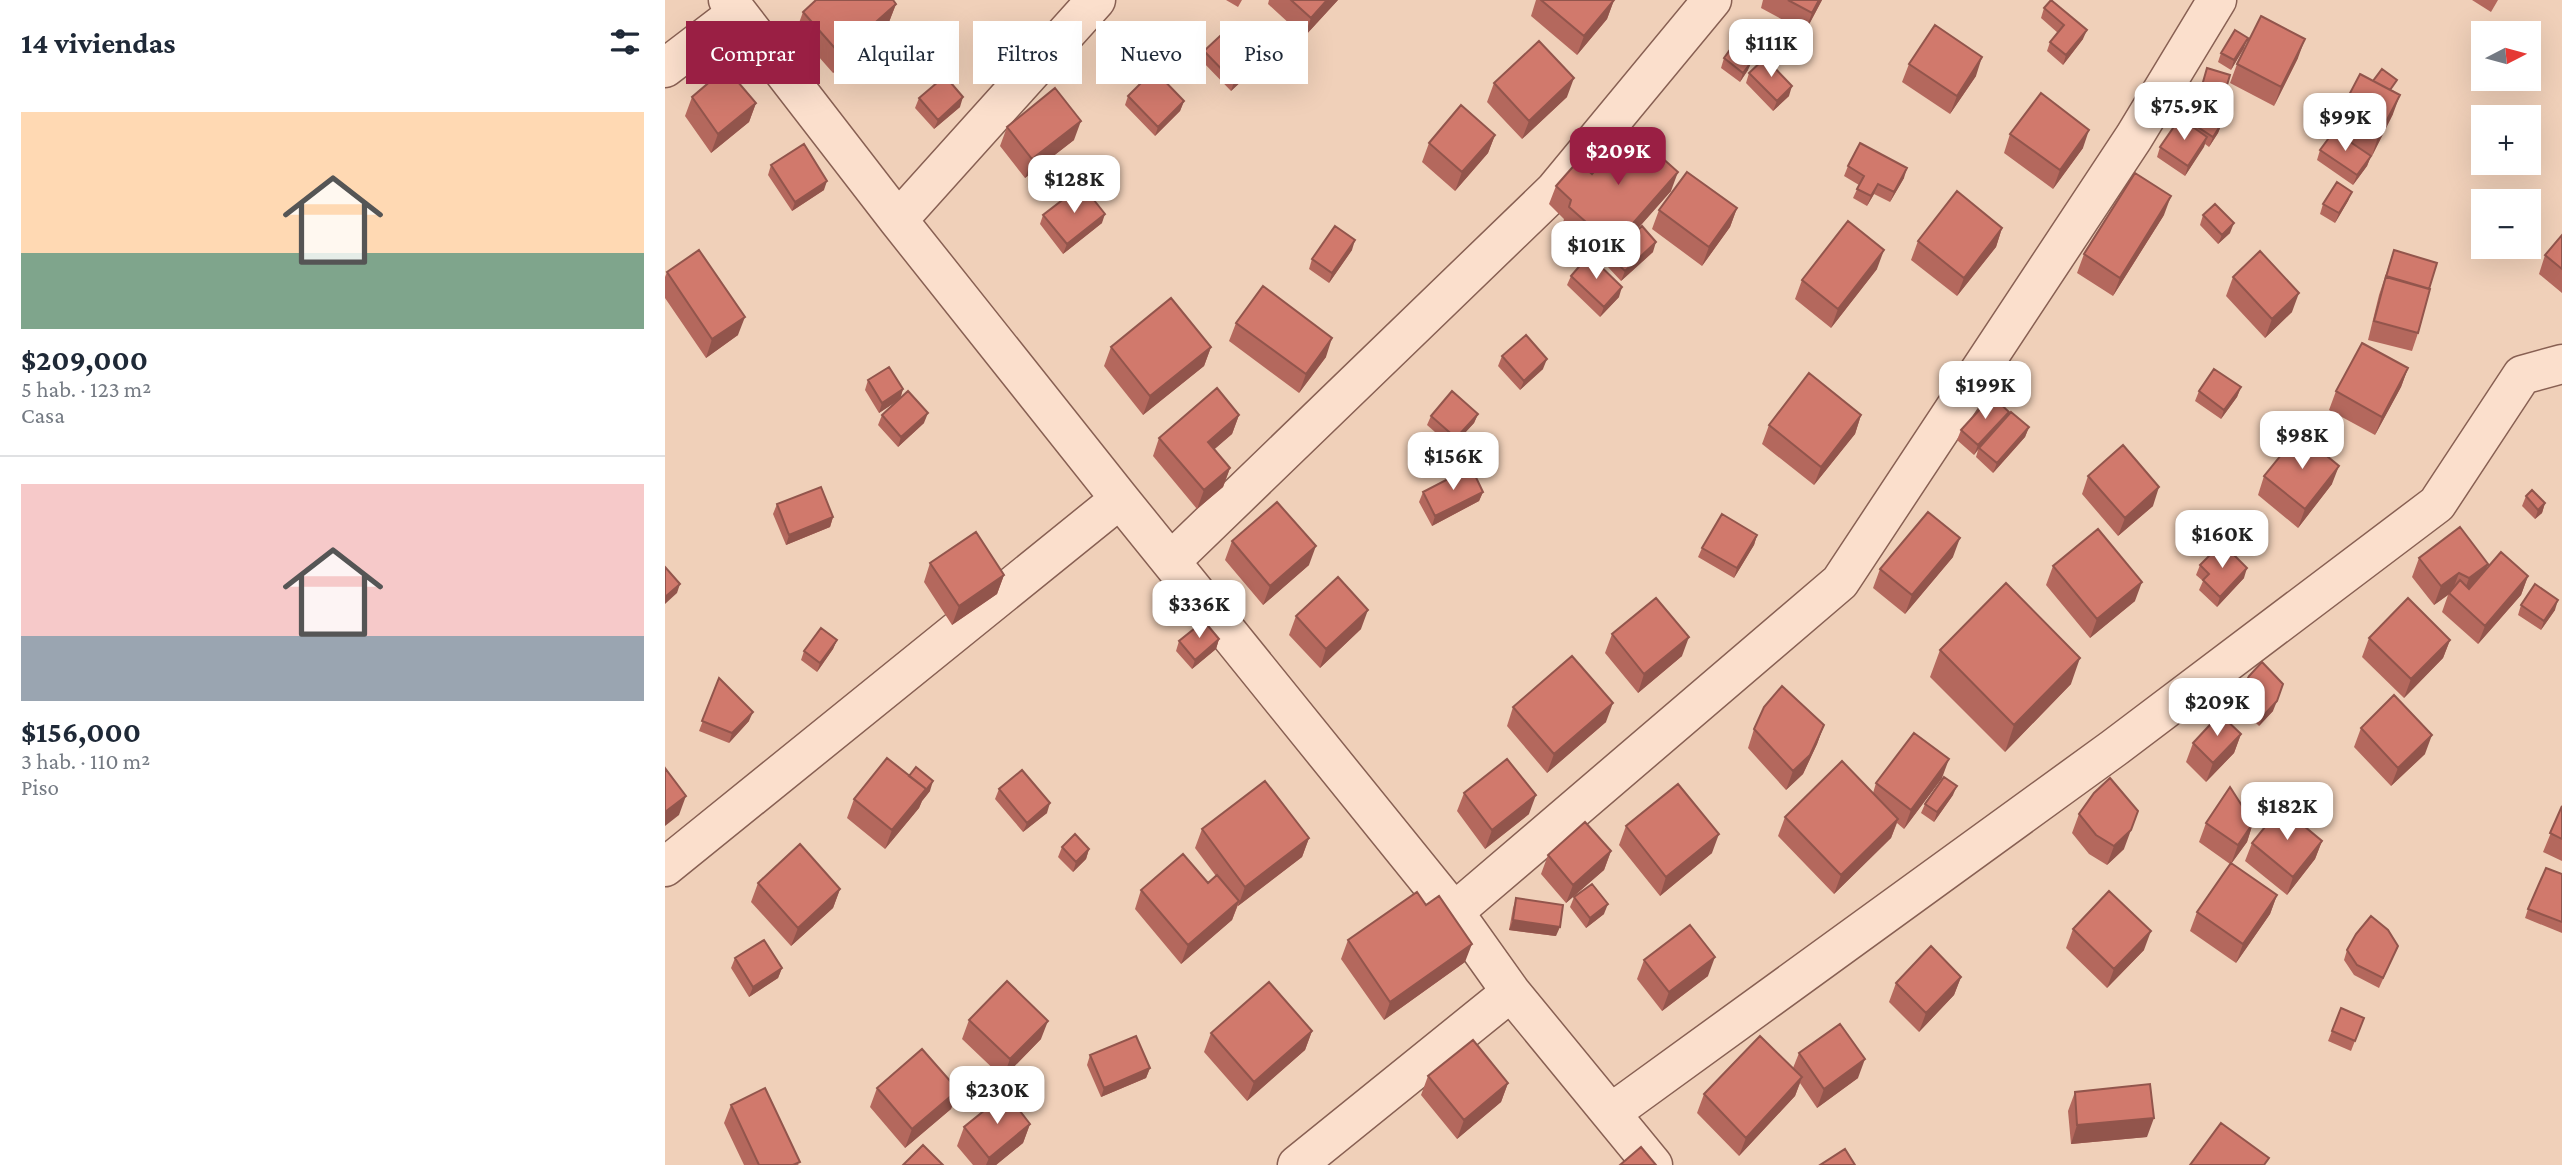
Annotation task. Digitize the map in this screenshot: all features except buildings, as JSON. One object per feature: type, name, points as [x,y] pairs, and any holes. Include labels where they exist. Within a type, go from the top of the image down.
[{"type":"street","points":[[898,220],[1096,0]]},
{"type":"street","points":[[1171,561],[1555,191],[1712,0]]},
{"type":"street","points":[[1454,912],[1840,582],[2134,137],[2217,0]]},
{"type":"street","points":[[665,68],[732,7],[1120,499],[1454,912],[1511,992],[1653,1165]]},
{"type":"street","points":[[1611,1113],[2115,748],[2437,504],[2522,375],[2562,365]]},
{"type":"street","points":[[665,867],[1120,499]]},
{"type":"street","points":[[1297,1165],[1511,992]]}]
